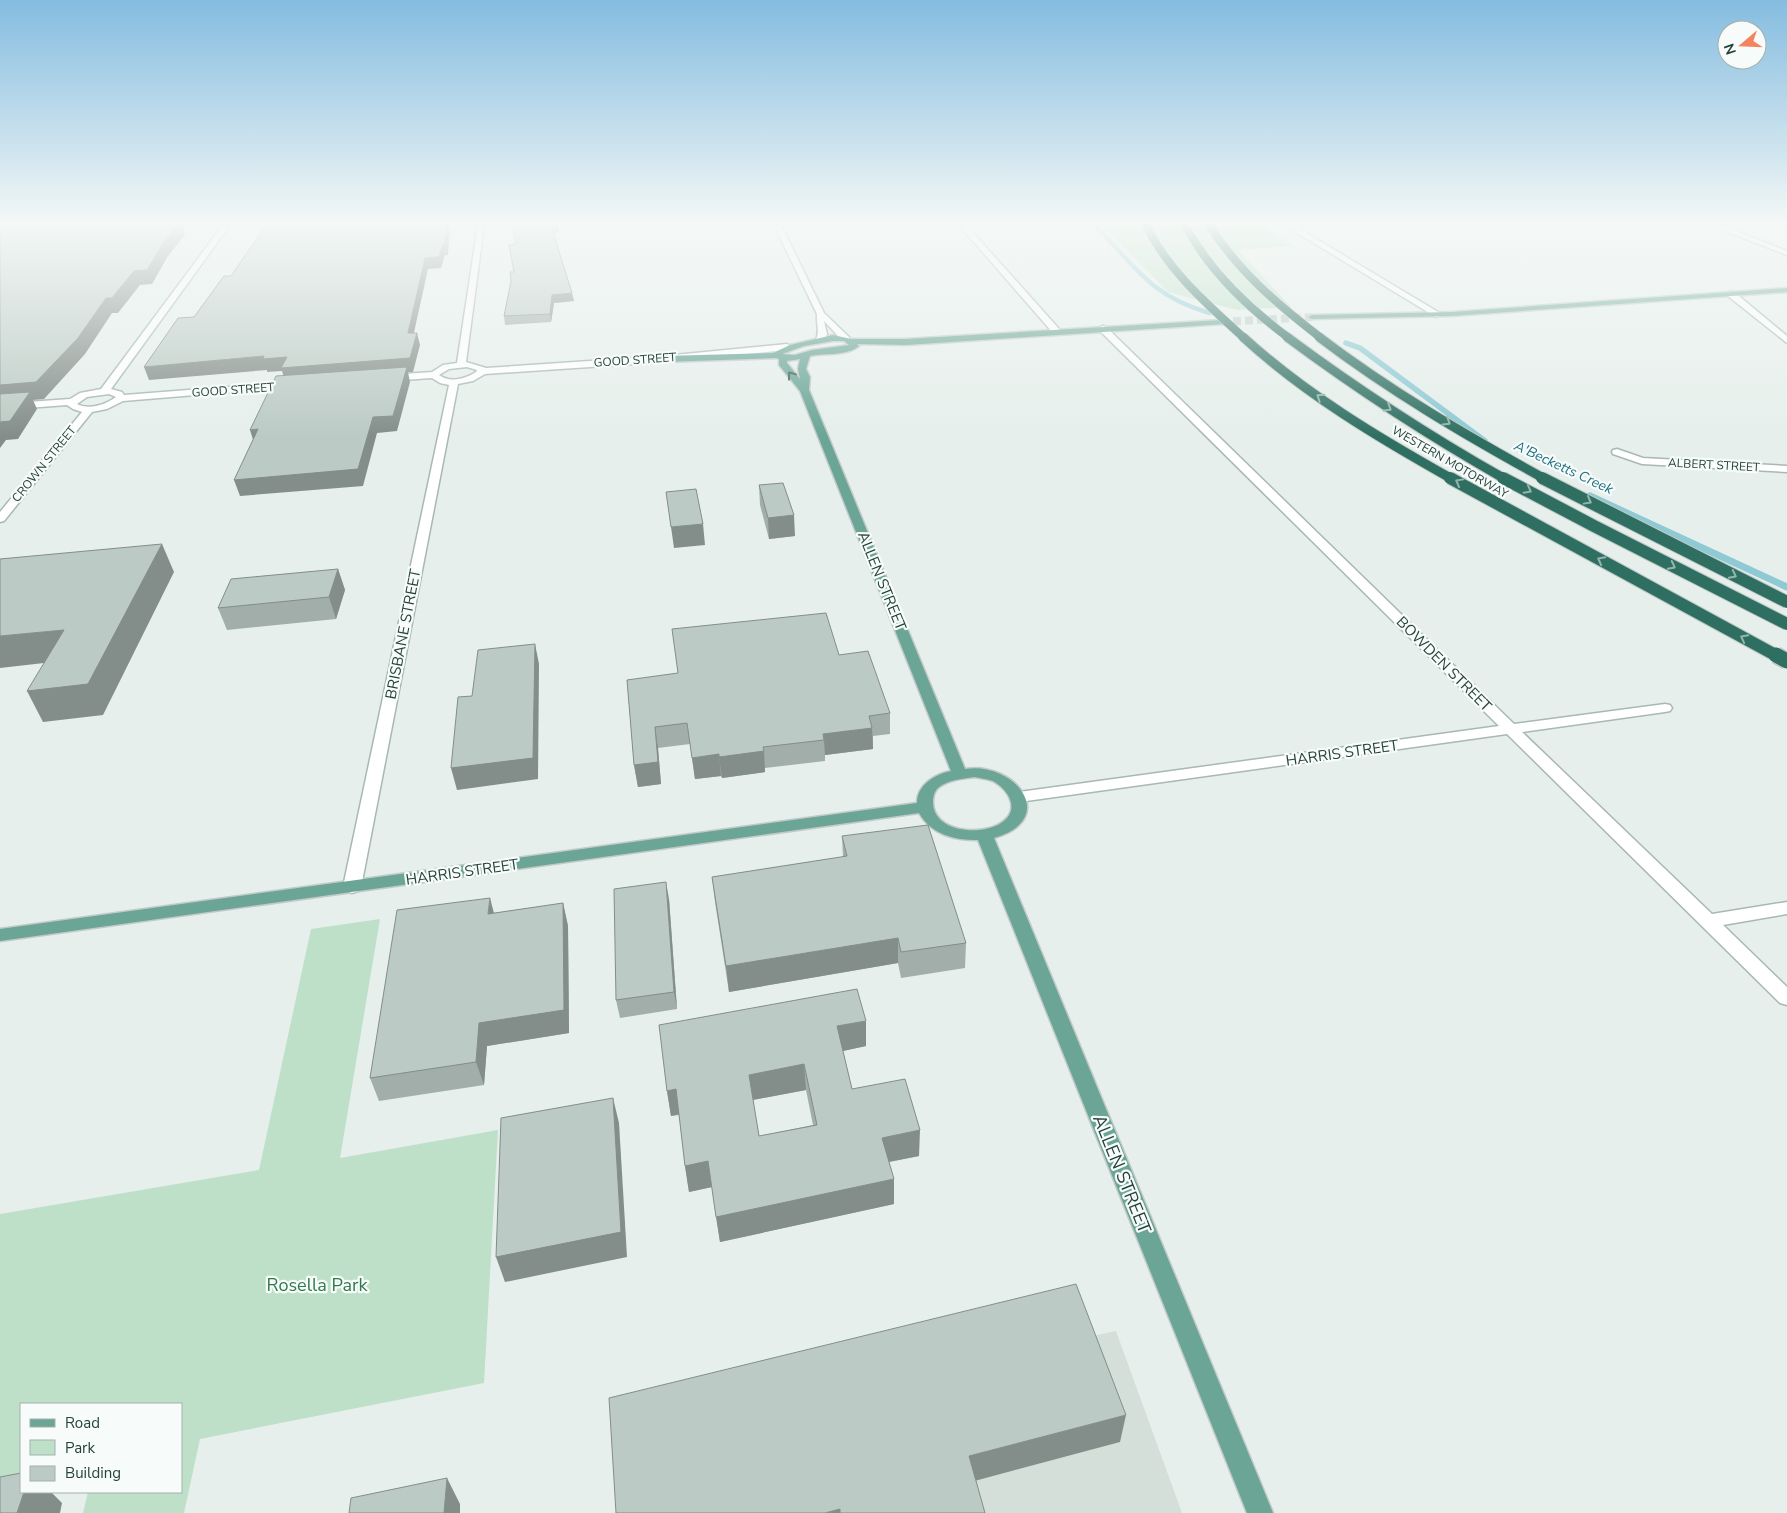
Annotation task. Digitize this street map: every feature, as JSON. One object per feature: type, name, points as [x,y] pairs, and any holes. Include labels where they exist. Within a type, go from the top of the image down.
[{"type":"highway","name":"WESTERN MOTORWAY","points":[[1198,296],[1249,344],[1290,376],[1431,467],[1787,661]]},
{"type":"highway","name":"WESTERN MOTORWAY","points":[[1240,296],[1312,356],[1371,398],[1508,480],[1787,624]]},
{"type":"highway","points":[[1270,296],[1287,312],[1365,372],[1470,437],[1614,515],[1787,602]]},
{"type":"main road","points":[[1312,316],[1439,315],[1708,296]]},
{"type":"main road","points":[[664,358],[806,355],[848,343],[906,342],[1220,322]]},
{"type":"main road","points":[[781,356],[776,352],[788,347],[820,340],[833,338],[848,343]]},
{"type":"main road","name":"ALLEN STREET","points":[[804,390],[805,377],[802,369],[806,355]]},
{"type":"main road","name":"ALLEN STREET","points":[[781,356],[782,363],[804,390],[959,773]]},
{"type":"main road","points":[[974,772],[1002,780],[1013,788],[1019,797],[1021,808],[1016,818],[1007,827],[984,834],[962,834],[936,824],[923,807],[923,796],[936,781],[959,773],[974,772]]},
{"type":"main road","name":"HARRIS STREET","points":[[0,935],[923,807]]},
{"type":"main road","name":"ALLEN STREET","points":[[984,834],[1260,1513]]},
{"type":"street","points":[[104,392],[175,296]]},
{"type":"street","points":[[461,364],[471,296]]},
{"type":"street","points":[[812,296],[821,314],[831,320],[848,343]]},
{"type":"street","points":[[1025,296],[1057,332]]},
{"type":"street","points":[[1406,296],[1439,315]]},
{"type":"street","points":[[1732,296],[1787,340]]},
{"type":"street","points":[[820,340],[823,334],[820,321],[821,314]]},
{"type":"street","name":"BOWDEN STREET","points":[[1102,329],[1787,998]]},
{"type":"street","name":"GOOD STREET","points":[[482,371],[788,347]]},
{"type":"street","points":[[376,379],[434,375],[440,369],[461,364],[479,367],[482,371],[476,377],[454,382],[440,380],[434,375]]},
{"type":"street","name":"BRISBANE STREET","points":[[352,887],[454,382]]},
{"type":"street","name":"GOOD STREET","points":[[121,398],[297,385]]},
{"type":"street","points":[[0,407],[72,402],[81,397],[104,392],[116,392],[120,394],[121,398],[112,404],[88,409],[75,407],[72,402]]},
{"type":"street","name":"CROWN STREET","points":[[0,519],[88,409]]},
{"type":"street","name":"ALBERT STREET","points":[[1618,452],[1642,461],[1787,469]]},
{"type":"street","points":[[1631,468],[1642,461]]},
{"type":"street","name":"HARRIS STREET","points":[[1019,797],[1665,708]]},
{"type":"street","points":[[1709,921],[1787,908]]},
{"type":"shaded area","points":[[1116,1331],[1182,1513],[619,1513],[616,1440]]},
{"type":"green space","points":[[1182,296],[1280,296],[1291,307],[1237,310]]},
{"type":"green space","name":"Rosella Park","points":[[380,919],[340,1158],[498,1130],[484,1383],[200,1439],[184,1513],[83,1513],[88,1493],[182,1493],[182,1403],[20,1403],[20,1478],[0,1482],[0,1214],[259,1170],[311,929]]},
{"type":"building","points":[[0,296],[114,296],[112,298],[106,298],[78,338],[36,382],[0,385]]},
{"type":"building","points":[[210,296],[416,296],[408,333],[417,333],[410,358],[281,368],[287,357],[263,359],[264,356],[144,367],[178,318],[194,317]]},
{"type":"building","points":[[508,296],[552,296],[550,314],[504,316]]},
{"type":"building","points":[[407,367],[393,416],[373,417],[358,469],[234,480],[258,429],[250,430],[276,376]]},
{"type":"building","points":[[30,392],[10,421],[0,422],[0,394]]},
{"type":"building","points":[[783,483],[794,515],[768,518],[759,485]]},
{"type":"building","points":[[696,489],[703,524],[671,527],[666,492]]},
{"type":"building","points":[[162,544],[88,684],[27,691],[64,630],[0,636],[0,559]]},
{"type":"building","points":[[338,569],[329,597],[218,608],[231,579]]},
{"type":"building","points":[[826,613],[839,655],[868,651],[890,713],[869,716],[872,728],[823,734],[824,740],[763,747],[764,751],[719,757],[719,754],[692,758],[687,723],[655,727],[658,762],[634,765],[627,680],[678,673],[672,629]]},
{"type":"building","points":[[535,644],[533,758],[451,768],[458,697],[472,696],[478,650]]},
{"type":"building","points":[[928,825],[966,943],[901,952],[898,938],[726,966],[712,877],[847,856],[842,836]]},
{"type":"building","points":[[666,882],[674,992],[616,1000],[614,889]]},
{"type":"building","points":[[490,898],[488,914],[563,903],[564,1010],[479,1023],[476,1062],[370,1078],[397,910]]},
{"type":"building","points":[[857,989],[866,1021],[837,1026],[852,1089],[905,1079],[920,1130],[882,1138],[894,1179],[716,1217],[708,1161],[685,1166],[676,1089],[667,1091],[659,1025]],"holes":[[[804,1064],[817,1125],[759,1136],[749,1075]]]},
{"type":"building","points":[[613,1098],[621,1232],[496,1257],[501,1118]]},
{"type":"building","points":[[1076,1284],[1126,1415],[969,1456],[985,1513],[840,1513],[840,1509],[825,1513],[616,1513],[609,1398]]},
{"type":"building","points":[[20,1473],[20,1493],[24,1493],[17,1513],[0,1513],[0,1477]]},
{"type":"building","points":[[447,1478],[444,1513],[349,1513],[351,1498]]},
{"type":"waterway","name":"A'Becketts Creek","points":[[1169,296],[1210,313]]},
{"type":"waterway","name":"A'Becketts Creek","points":[[1346,343],[1360,348],[1485,441]]},
{"type":"waterway","name":"A'Becketts Creek","points":[[1590,496],[1787,587]]},
{"type":"tunnel","points":[[1221,322],[1312,317]]}]
